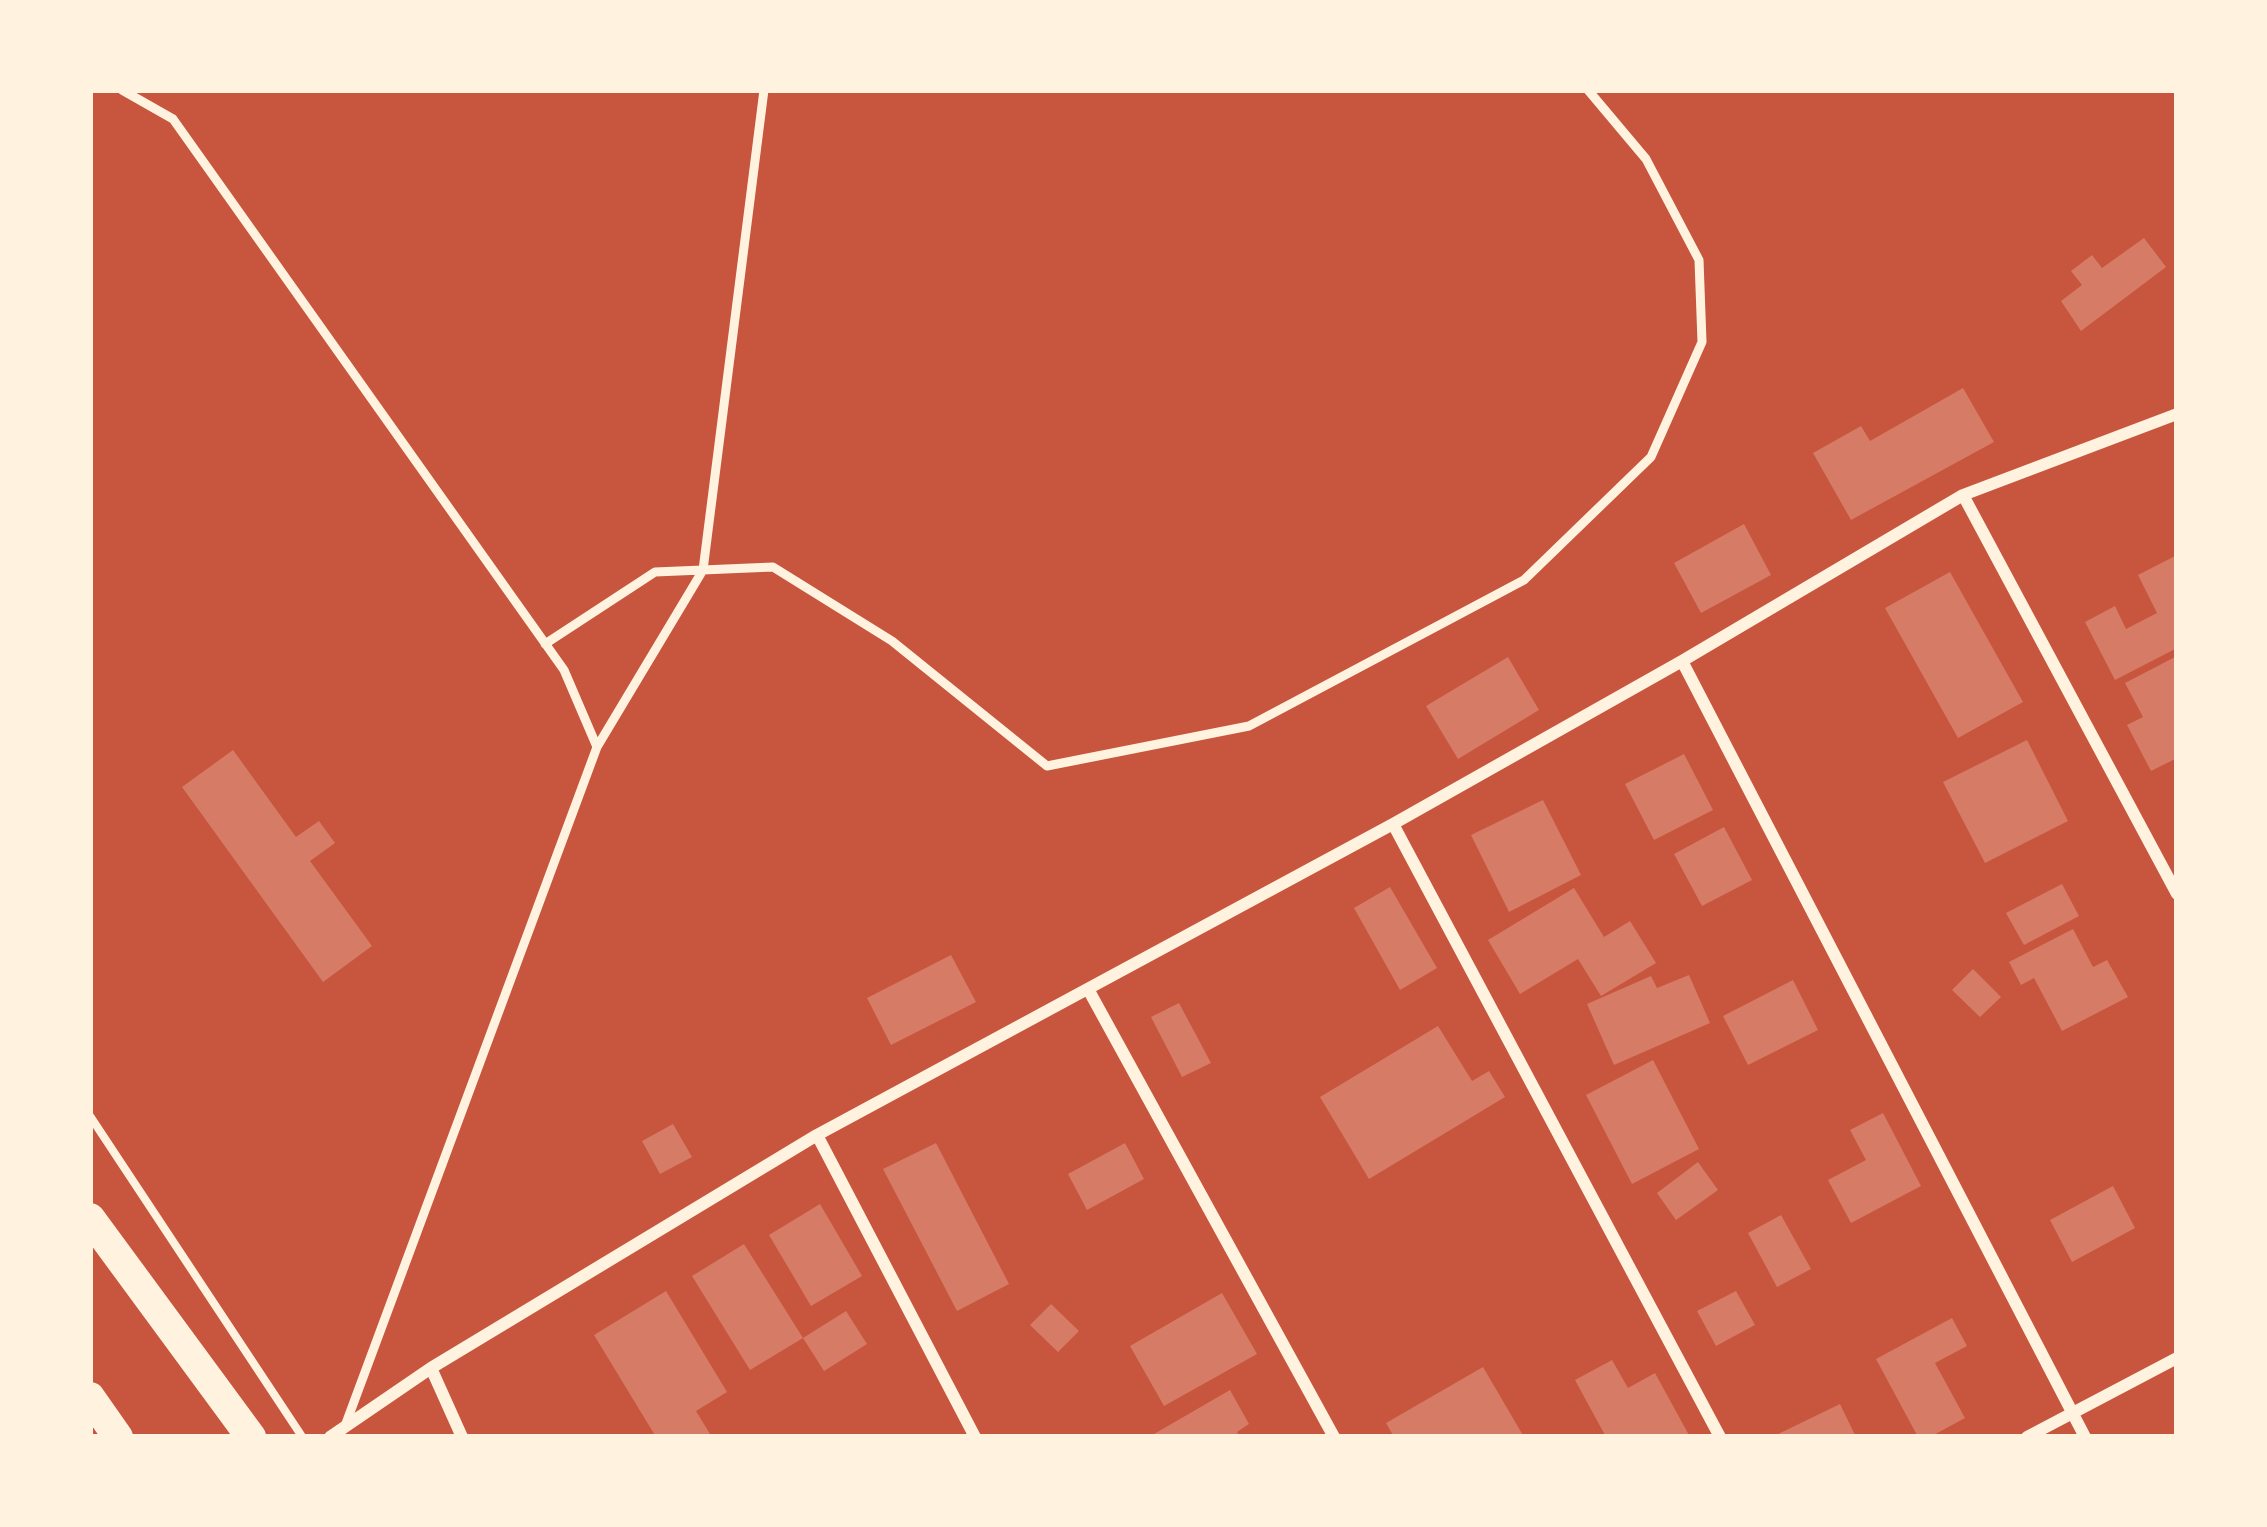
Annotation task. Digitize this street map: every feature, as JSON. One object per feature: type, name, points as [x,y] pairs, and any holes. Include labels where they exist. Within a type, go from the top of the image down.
[{"type":"main road","points":[[90,1218],[251,1437]]},
{"type":"main road","points":[[90,1397],[118,1437]]},
{"type":"street","points":[[330,1437],[431,1368],[818,1136],[1393,824],[1963,496],[2177,414]]},
{"type":"street","points":[[1963,496],[2177,894]]},
{"type":"street","points":[[1682,661],[2085,1437]]},
{"type":"street","points":[[1393,824],[1720,1437]]},
{"type":"street","points":[[1088,989],[1334,1437]]},
{"type":"street","points":[[818,1136],[974,1436]]},
{"type":"street","points":[[2027,1437],[2177,1358]]},
{"type":"street","points":[[431,1368],[462,1437]]},
{"type":"lane","points":[[122,90],[173,119],[564,670],[597,747]]},
{"type":"lane","points":[[345,1426],[597,747],[704,570],[764,90]]},
{"type":"lane","points":[[545,644],[655,572],[772,567],[892,641],[1047,766],[1250,726],[1523,580],[1651,457],[1702,342],[1700,260],[1646,159],[1588,90]]},
{"type":"path","points":[[90,1116],[302,1437]]},
{"type":"building","points":[[2144,238],[2166,267],[2081,331],[2061,301],[2082,285],[2071,271],[2092,255],[2102,268]]},
{"type":"building","points":[[1963,388],[1994,442],[1851,520],[1813,453],[1861,426],[1870,441]]},
{"type":"building","points":[[1744,524],[1771,575],[1701,613],[1674,563]]},
{"type":"building","points":[[2177,555],[2177,648],[2115,680],[2085,622],[2115,606],[2126,629],[2157,613],[2138,575]]},
{"type":"building","points":[[1950,572],[2023,702],[1958,738],[1885,608]]},
{"type":"building","points":[[2177,656],[2177,758],[2151,771],[2127,725],[2143,717],[2125,683]]},
{"type":"building","points":[[1508,657],[1539,710],[1458,759],[1426,706]]},
{"type":"building","points":[[2027,740],[2068,821],[1985,863],[1943,782]]},
{"type":"building","points":[[233,750],[296,837],[319,821],[335,843],[310,861],[372,946],[323,982],[182,787]]},
{"type":"building","points":[[1684,754],[1713,810],[1654,840],[1625,784]]},
{"type":"building","points":[[1543,800],[1581,875],[1509,912],[1471,835]]},
{"type":"building","points":[[1724,827],[1752,880],[1702,906],[1674,854]]},
{"type":"building","points":[[2062,884],[2079,916],[2024,945],[2006,913]]},
{"type":"building","points":[[1390,887],[1437,968],[1400,990],[1354,908]]},
{"type":"building","points":[[1574,888],[1604,937],[1630,921],[1656,963],[1601,996],[1578,959],[1520,994],[1488,940]]},
{"type":"building","points":[[2073,929],[2093,967],[2107,960],[2128,997],[2062,1031],[2034,978],[2021,985],[2009,962]]},
{"type":"building","points":[[951,955],[976,1002],[891,1045],[867,998]]},
{"type":"building","points":[[1973,969],[2001,997],[1980,1017],[1952,990]]},
{"type":"building","points":[[1689,975],[1710,1023],[1614,1065],[1587,1004],[1651,976],[1657,988]]},
{"type":"building","points":[[1793,980],[1818,1030],[1748,1065],[1723,1016]]},
{"type":"building","points":[[1179,1003],[1211,1063],[1182,1077],[1151,1017]]},
{"type":"building","points":[[1438,1026],[1472,1081],[1489,1071],[1505,1097],[1369,1179],[1320,1097]]},
{"type":"building","points":[[1653,1060],[1699,1149],[1632,1184],[1586,1095]]},
{"type":"building","points":[[1883,1113],[1921,1186],[1851,1223],[1828,1180],[1866,1160],[1850,1130]]},
{"type":"building","points":[[673,1124],[692,1157],[660,1174],[642,1141]]},
{"type":"building","points":[[936,1143],[1009,1284],[957,1311],[883,1169]]},
{"type":"building","points":[[1125,1143],[1144,1179],[1087,1210],[1068,1174]]},
{"type":"building","points":[[1698,1162],[1718,1190],[1676,1220],[1657,1193]]},
{"type":"building","points":[[2113,1186],[2135,1228],[2072,1262],[2050,1220]]},
{"type":"building","points":[[820,1204],[862,1276],[811,1306],[769,1235]]},
{"type":"building","points":[[1781,1215],[1811,1269],[1777,1287],[1748,1233]]},
{"type":"building","points":[[744,1244],[803,1338],[750,1370],[692,1276]]},
{"type":"building","points":[[666,1291],[727,1392],[696,1411],[710,1434],[705,1437],[656,1437],[594,1335]]},
{"type":"building","points":[[1736,1291],[1755,1325],[1716,1346],[1697,1311]]},
{"type":"building","points":[[1222,1293],[1257,1354],[1164,1406],[1130,1346]]},
{"type":"building","points":[[1051,1304],[1079,1331],[1058,1352],[1030,1325]]},
{"type":"building","points":[[846,1311],[867,1344],[824,1371],[803,1338]]},
{"type":"building","points":[[1952,1318],[1967,1346],[1935,1363],[1965,1418],[1930,1437],[1918,1437],[1876,1359]]},
{"type":"building","points":[[1612,1360],[1628,1388],[1655,1373],[1690,1437],[1606,1437],[1575,1380]]},
{"type":"building","points":[[1483,1367],[1524,1437],[1394,1437],[1386,1423]]},
{"type":"building","points":[[1230,1390],[1249,1424],[1237,1432],[1240,1437],[1154,1434]]},
{"type":"building","points":[[1840,1404],[1856,1437],[1772,1437]]}]
